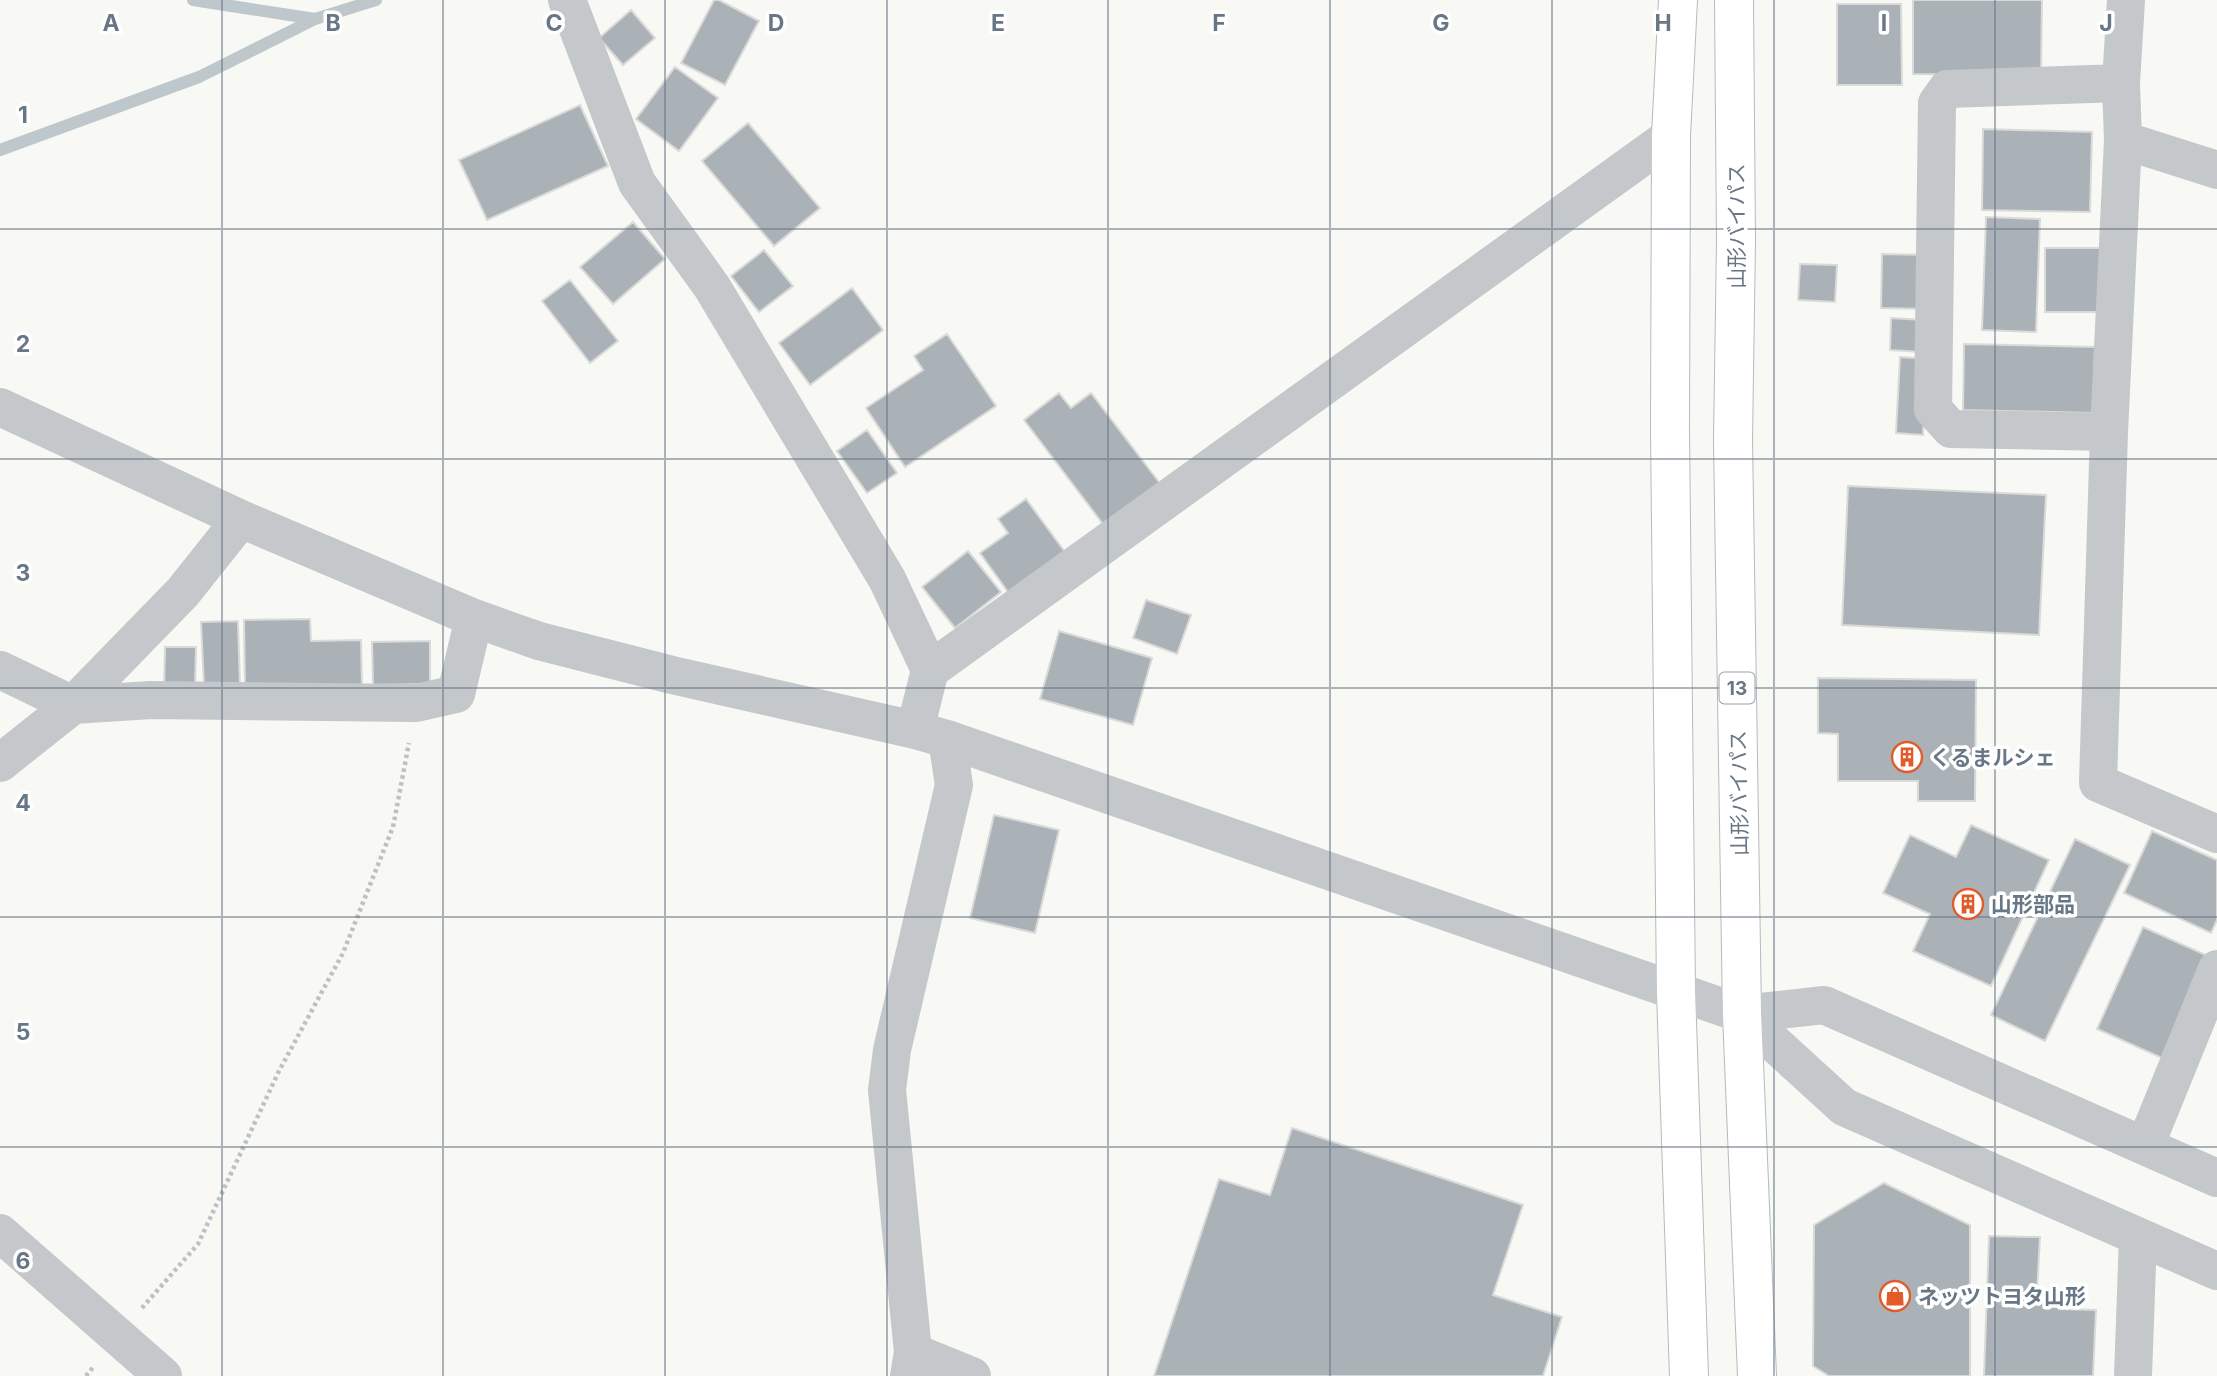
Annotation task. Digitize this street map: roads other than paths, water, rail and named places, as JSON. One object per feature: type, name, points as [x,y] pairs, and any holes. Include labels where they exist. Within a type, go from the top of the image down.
[{"type":"highway","points":[[1678,0],[1671,136],[1670,430],[1676,992],[1689,1376]]},
{"type":"highway","name":"山形バイパス","points":[[1734,0],[1737,241],[1733,440],[1742,1014],[1757,1376]]},
{"type":"street","points":[[567,0],[637,183],[719,299],[887,579],[930,670],[931,735],[954,785],[892,1050],[887,1090],[911,1364],[972,1376]]},
{"type":"street","points":[[2126,0],[2098,783],[2217,834]]},
{"type":"street","points":[[2109,432],[1951,429],[1933,409],[1937,103],[1947,89],[2121,83]]},
{"type":"street","points":[[930,670],[1671,136]]},
{"type":"street","points":[[2123,140],[2217,170]]},
{"type":"street","points":[[0,407],[241,519],[474,618],[539,641],[931,735],[1742,1014],[1844,1107],[2217,1271]]},
{"type":"street","points":[[0,763],[73,705],[183,592],[241,519]]},
{"type":"street","points":[[0,670],[73,705],[151,700],[416,703],[456,694],[474,618]]},
{"type":"street","points":[[2145,1146],[2217,969]]},
{"type":"street","points":[[1742,1014],[1824,1005],[2217,1178]]},
{"type":"street","points":[[0,1233],[163,1376]]},
{"type":"street","points":[[2133,1376],[2138,1237]]},
{"type":"waterway","points":[[193,0],[315,19]]},
{"type":"waterway","points":[[0,150],[199,77],[315,19],[376,0]]},
{"type":"place","name":"くるまルシェ","points":[[1907,757]]},
{"type":"place","name":"山形部品","points":[[1968,904]]},
{"type":"place","name":"ネッツトヨタ山形","points":[[1895,1296]]}]
